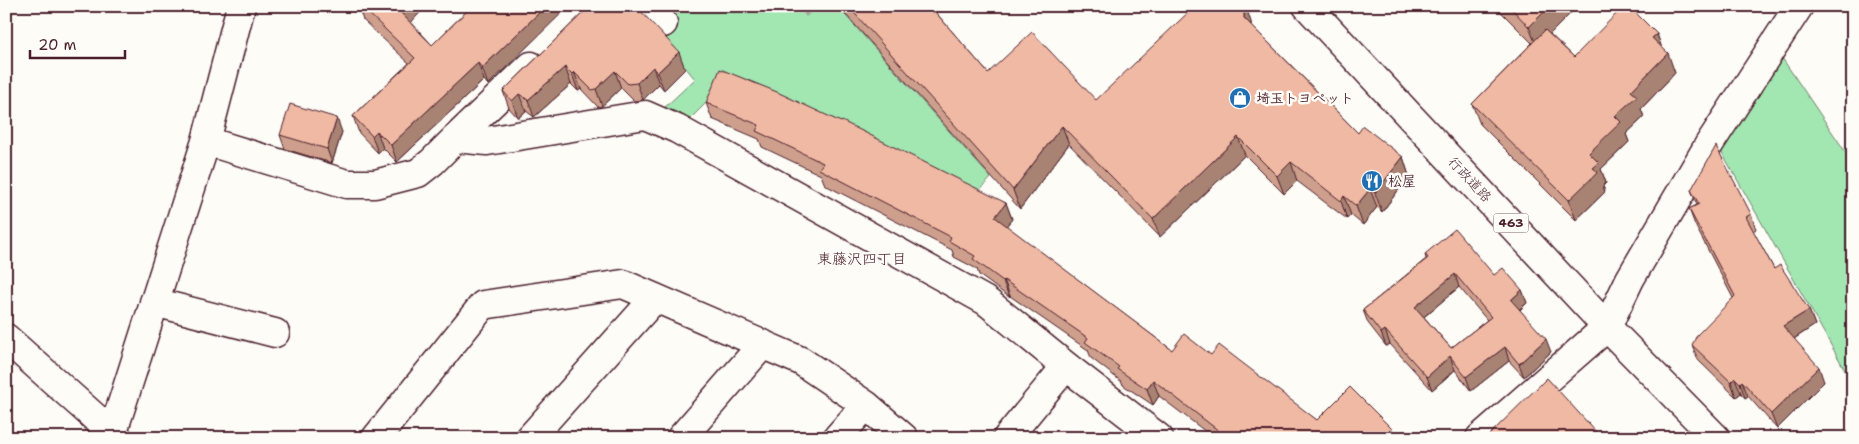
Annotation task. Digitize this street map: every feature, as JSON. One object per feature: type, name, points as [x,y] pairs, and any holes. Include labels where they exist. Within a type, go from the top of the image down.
[{"type":"main road","points":[[6,338],[114,436],[154,302],[206,141],[241,6]]},
{"type":"main road","name":"行政道路","points":[[1307,6],[1607,326],[1716,438]]},
{"type":"main road","points":[[1480,438],[1607,326],[1630,279],[1708,146],[1799,6]]},
{"type":"main road","points":[[206,141],[347,184],[375,184],[418,173],[432,162],[549,48]]},
{"type":"main road","points":[[456,138],[488,141],[645,115],[677,129],[986,301],[1158,438]]},
{"type":"main road","points":[[376,438],[483,305],[623,284],[801,361],[866,405],[904,438]]},
{"type":"main road","points":[[530,438],[655,298]]},
{"type":"main road","points":[[154,302],[275,333]]},
{"type":"main road","points":[[681,438],[763,344]]},
{"type":"main road","points":[[1007,438],[1066,366]]},
{"type":"main road","points":[[837,438],[866,405]]},
{"type":"green space","points":[[685,6],[798,6],[806,16],[817,6],[837,6],[991,178],[971,199],[725,84],[688,121],[663,109],[695,79],[656,32]]},
{"type":"green space","points":[[1780,55],[1853,163],[1853,384],[1721,151]]},
{"type":"building","points":[[361,6],[404,6],[399,11],[432,45],[472,6],[546,6],[482,68],[478,63],[391,145],[377,131],[372,136],[353,116],[415,58]]},
{"type":"building","points":[[590,6],[636,6],[679,52],[657,73],[653,67],[637,83],[628,84],[615,71],[596,89],[592,90],[574,72],[572,74],[565,67],[528,100],[519,94],[512,101],[503,91]]},
{"type":"building","points":[[848,6],[930,6],[988,73],[1032,32],[1096,100],[1195,6],[1244,6],[1244,18],[1358,133],[1363,126],[1403,157],[1375,193],[1370,189],[1356,206],[1344,196],[1341,201],[1291,162],[1277,176],[1238,137],[1153,219],[1062,126],[1013,190]]},
{"type":"building","points":[[1509,6],[1550,6],[1529,27]]},
{"type":"building","points":[[1624,6],[1629,6],[1657,34],[1652,38],[1668,53],[1631,91],[1637,96],[1615,116],[1621,122],[1589,153],[1599,163],[1593,168],[1598,172],[1569,200],[1472,104],[1545,30],[1574,57]]},
{"type":"building","points":[[720,69],[842,121],[1006,203],[995,217],[1172,350],[1184,334],[1211,355],[1219,345],[1317,420],[1350,387],[1392,429],[1385,438],[1228,438],[1153,380],[1147,389],[1117,369],[1119,367],[1085,342],[1088,338],[973,259],[975,256],[949,241],[951,237],[819,169],[823,163],[756,131],[759,125],[706,103]]},
{"type":"building","points":[[290,104],[337,118],[327,149],[280,135]]},
{"type":"building","points":[[1716,146],[1751,214],[1746,217],[1774,269],[1780,265],[1809,310],[1783,326],[1819,367],[1771,414],[1742,381],[1740,383],[1735,378],[1731,382],[1692,345],[1697,335],[1735,296],[1689,209],[1699,204],[1691,190]]},
{"type":"building","points":[[1455,229],[1494,275],[1503,268],[1522,290],[1511,300],[1546,339],[1519,364],[1505,347],[1466,377],[1450,356],[1427,377],[1385,330],[1381,333],[1363,310],[1428,258],[1425,254]],"holes":[[[1455,274],[1491,317],[1451,348],[1415,307]]]},
{"type":"building","points":[[1547,378],[1598,434],[1593,438],[1492,438],[1489,435]]},
{"type":"place","name":"埼玉トヨペット","points":[[1240,98]]},
{"type":"place","name":"松屋","points":[[1372,181]]},
{"type":"district","name":"東藤沢四丁目","points":[[862,259]]}]
